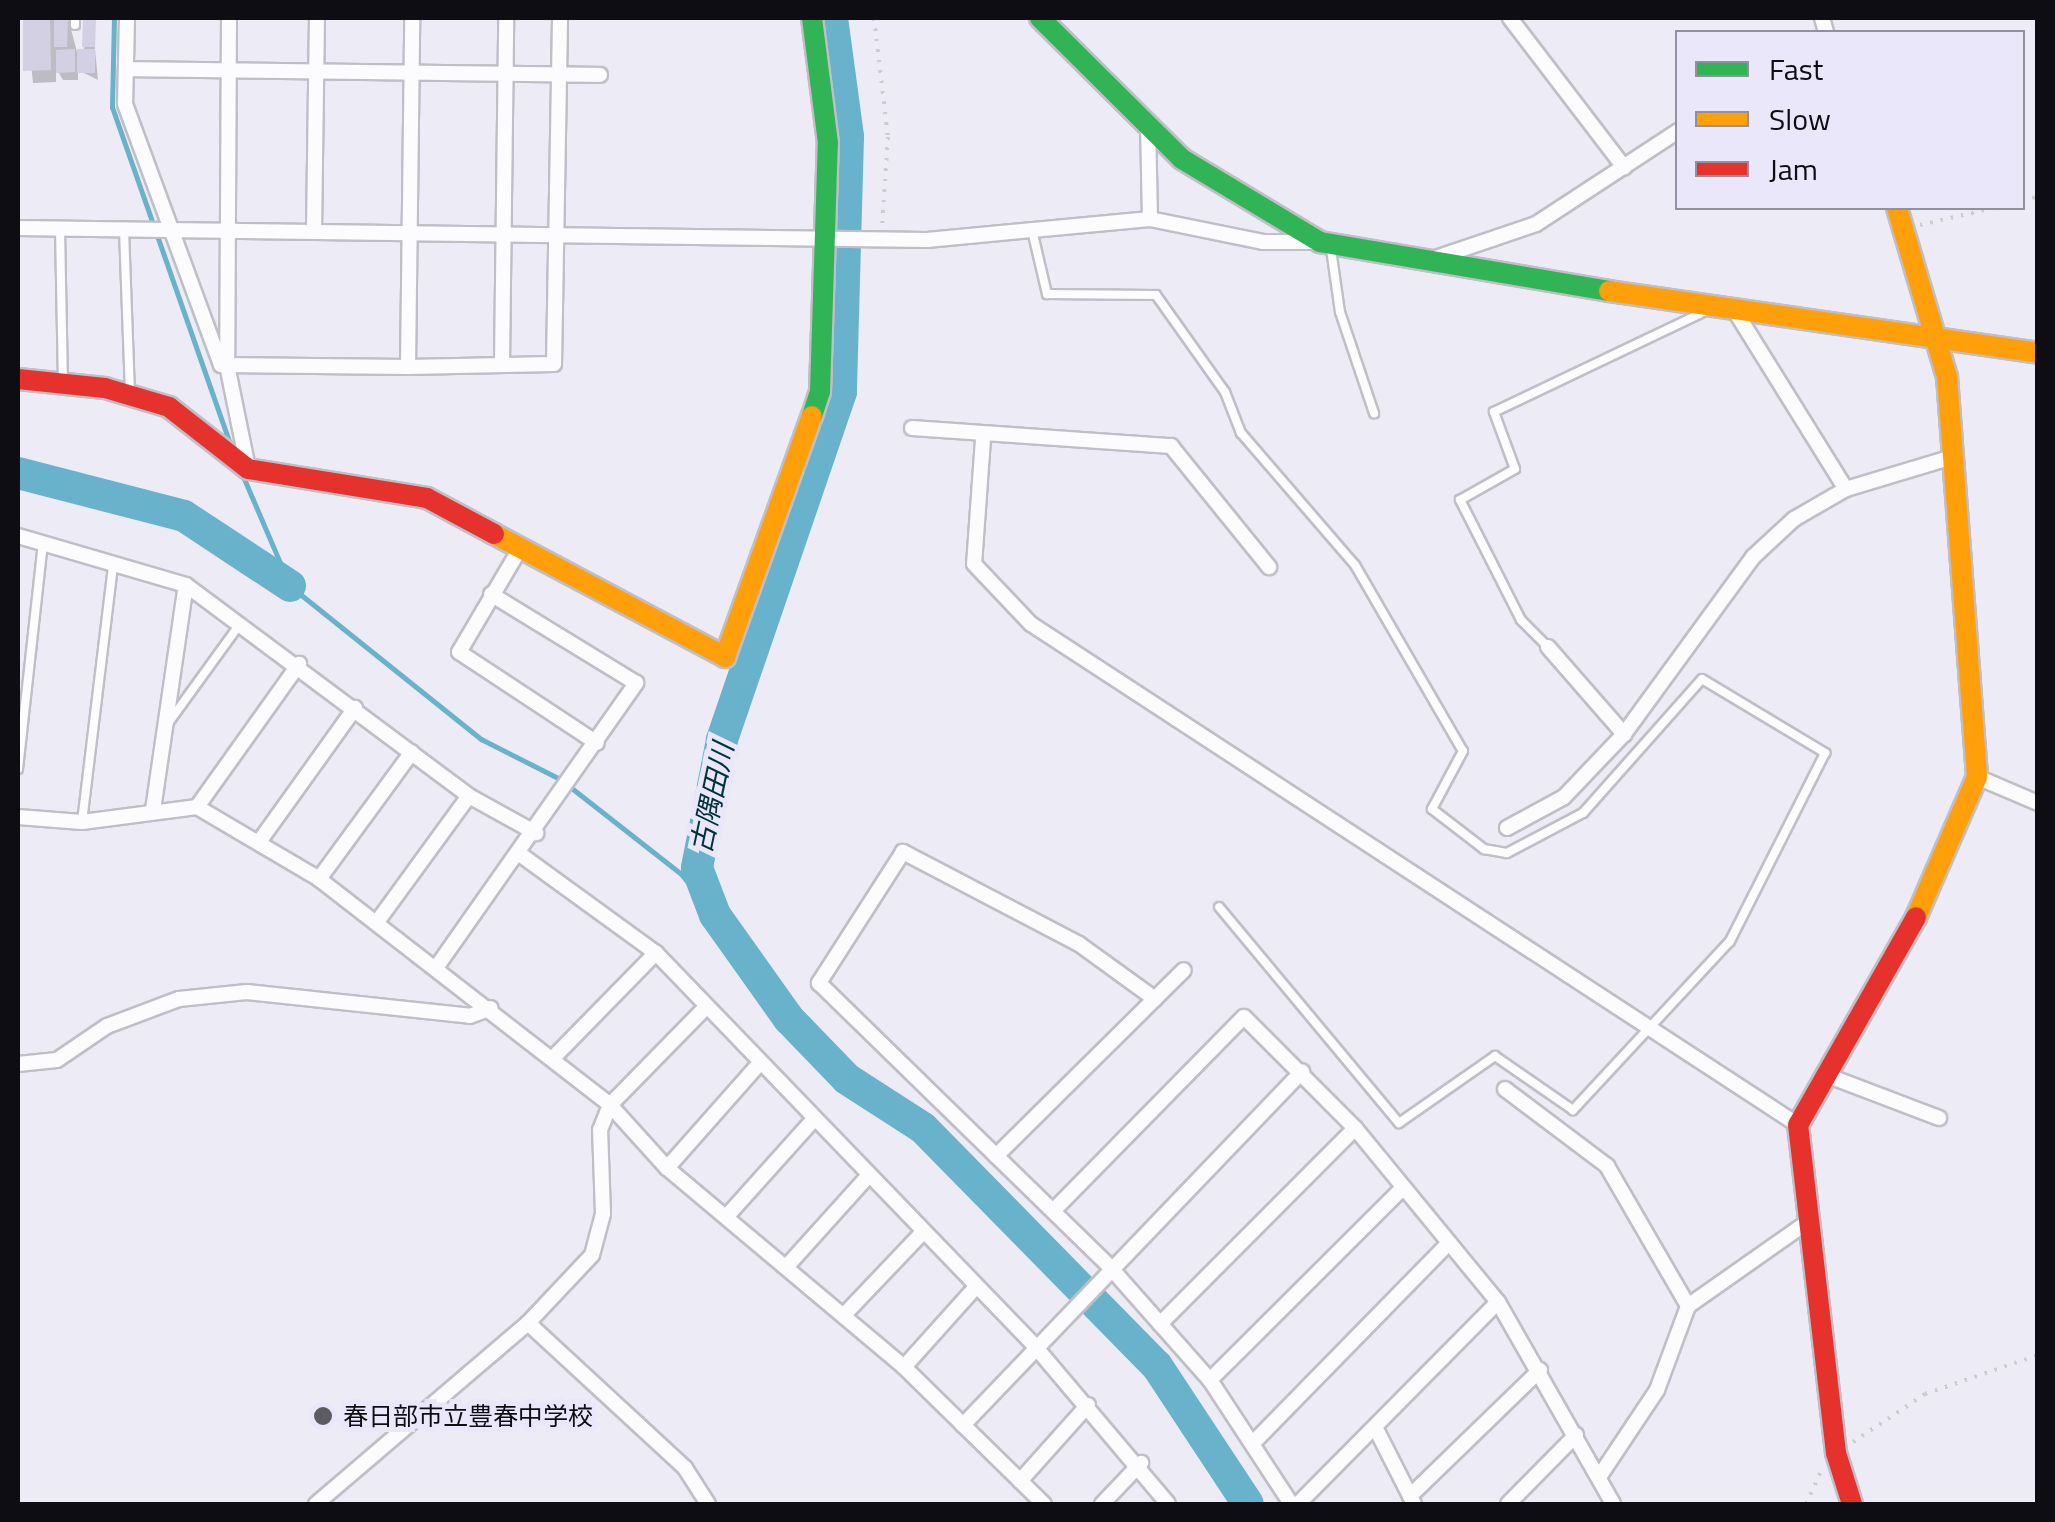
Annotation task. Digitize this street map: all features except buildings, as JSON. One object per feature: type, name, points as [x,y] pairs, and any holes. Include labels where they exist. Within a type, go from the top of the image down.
[{"type":"street","points":[[126,18],[125,104],[169,229],[226,365],[248,469]]},
{"type":"street","points":[[226,365],[229,18]]},
{"type":"street","points":[[314,231],[317,18]]},
{"type":"street","points":[[408,367],[412,18]]},
{"type":"street","points":[[502,364],[506,18]]},
{"type":"street","points":[[226,365],[554,364],[560,18]]},
{"type":"street","points":[[18,379],[130,396],[170,407],[248,469],[426,498],[518,552],[725,657],[820,392],[828,143],[812,18]]},
{"type":"street","points":[[1040,18],[1148,127],[1218,185],[1326,243]]},
{"type":"street","points":[[1510,18],[1624,167]]},
{"type":"street","points":[[126,69],[600,75]]},
{"type":"street","points":[[1148,127],[1150,219]]},
{"type":"street","points":[[1418,264],[1536,224],[1675,134]]},
{"type":"street","points":[[1852,1504],[1836,1453],[1798,1125],[1908,936],[1977,777],[1953,457],[1936,336],[1899,210]]},
{"type":"street","points":[[18,228],[882,240],[1150,219],[1263,242],[1326,243],[1418,264],[2038,353]]},
{"type":"street","points":[[1735,311],[1846,489]]},
{"type":"street","points":[[912,428],[983,440],[1171,446],[1269,568]]},
{"type":"street","points":[[983,440],[974,564],[1032,624],[1798,1125]]},
{"type":"street","points":[[1507,828],[1564,797],[1624,734],[1753,557],[1846,489],[1953,457]]},
{"type":"street","points":[[18,536],[186,584],[242,621],[470,796],[536,833]]},
{"type":"street","points":[[518,552],[459,652],[597,744]]},
{"type":"street","points":[[153,810],[186,584]]},
{"type":"street","points":[[438,965],[536,833],[636,684],[492,594]]},
{"type":"street","points":[[1548,647],[1624,734]]},
{"type":"street","points":[[197,807],[299,664]]},
{"type":"street","points":[[259,842],[355,708]]},
{"type":"street","points":[[319,879],[412,752]]},
{"type":"street","points":[[1977,777],[2038,803]]},
{"type":"street","points":[[377,922],[470,796]]},
{"type":"street","points":[[18,817],[82,822],[197,807],[319,879],[438,965],[610,1105],[667,1168],[788,1264],[904,1367],[1044,1504]]},
{"type":"street","points":[[1155,999],[1079,944],[903,852],[818,983],[1055,1209],[1106,1270],[1210,1380],[1294,1504],[1498,1302]]},
{"type":"street","points":[[521,854],[656,953],[704,1009],[1033,1344],[1140,1464],[1168,1504]]},
{"type":"street","points":[[553,1058],[656,953]]},
{"type":"street","points":[[996,1156],[1184,970]]},
{"type":"street","points":[[18,1064],[57,1060],[107,1026],[179,998],[247,992],[470,1016],[491,1008]]},
{"type":"street","points":[[316,1504],[528,1323],[592,1255],[603,1214],[600,1130],[610,1105],[704,1009]]},
{"type":"street","points":[[1055,1209],[1244,1017],[1355,1128],[1498,1302],[1613,1504]]},
{"type":"street","points":[[667,1168],[758,1064]]},
{"type":"street","points":[[963,1425],[1033,1344],[1302,1071]]},
{"type":"street","points":[[1826,1074],[1938,1118]]},
{"type":"street","points":[[1505,1089],[1606,1166],[1688,1306]]},
{"type":"street","points":[[727,1216],[813,1120]]},
{"type":"street","points":[[1160,1324],[1355,1128]]},
{"type":"street","points":[[788,1264],[868,1176]]},
{"type":"street","points":[[1210,1380],[1403,1188]]},
{"type":"street","points":[[1599,1477],[1657,1390],[1688,1306],[1809,1221]]},
{"type":"street","points":[[844,1316],[922,1233]]},
{"type":"street","points":[[1253,1443],[1449,1243]]},
{"type":"street","points":[[904,1367],[975,1288]]},
{"type":"street","points":[[528,1323],[685,1468],[708,1504]]},
{"type":"street","points":[[1375,1427],[1412,1500],[1540,1370]]},
{"type":"street","points":[[1020,1481],[1088,1405]]},
{"type":"street","points":[[1508,1504],[1576,1435]]},
{"type":"street","points":[[1102,1504],[1140,1464]]},
{"type":"lane","points":[[60,229],[63,384]]},
{"type":"lane","points":[[124,230],[130,396]]},
{"type":"lane","points":[[1032,230],[1047,294],[1156,295],[1225,392],[1241,433],[1356,565],[1464,751],[1432,808],[1494,855],[1583,812],[1702,680],[1822,746],[1730,941],[1646,1026],[1572,1110],[1494,1056],[1400,1123],[1219,906]]},
{"type":"lane","points":[[1326,243],[1340,312],[1374,413]]},
{"type":"lane","points":[[1548,647],[1521,620],[1460,500],[1515,469],[1494,412],[1711,307]]},
{"type":"lane","points":[[18,769],[43,542]]},
{"type":"lane","points":[[82,822],[113,561]]},
{"type":"lane","points":[[164,730],[242,621]]},
{"type":"path","points":[[874,18],[888,137],[882,240]]},
{"type":"path","points":[[1904,229],[1985,210]]},
{"type":"path","points":[[1806,1504],[1811,1480],[1836,1453],[1925,1394],[2038,1356]]},
{"type":"waterway","points":[[114,18],[112,107],[231,446]]},
{"type":"waterway","name":"古隅田川","points":[[832,18],[848,137],[841,392],[722,740],[697,868],[715,915],[789,1019],[847,1079],[923,1128],[1157,1366],[1248,1504]]},
{"type":"waterway","points":[[18,473],[184,516],[290,586]]},
{"type":"waterway","points":[[242,474],[290,586],[481,739],[560,779],[681,874],[715,915]]},
{"type":"traffic: fast","points":[[812,18],[828,143],[820,392],[812,416]]},
{"type":"traffic: fast","points":[[1040,18],[1182,159],[1320,242],[1609,291]]},
{"type":"traffic: slow","points":[[1898,210],[1947,377],[1977,777],[1916,917]]},
{"type":"traffic: slow","points":[[1609,291],[2038,353]]},
{"type":"traffic: slow","points":[[494,534],[725,657],[812,416]]},
{"type":"traffic: jam","points":[[18,379],[105,388],[169,407],[248,469],[427,498],[494,534]]},
{"type":"traffic: jam","points":[[1852,1504],[1836,1453],[1798,1125],[1916,917]]},
{"type":"place","name":"春日部市立豊春中学校","points":[[323,1416]]}]
